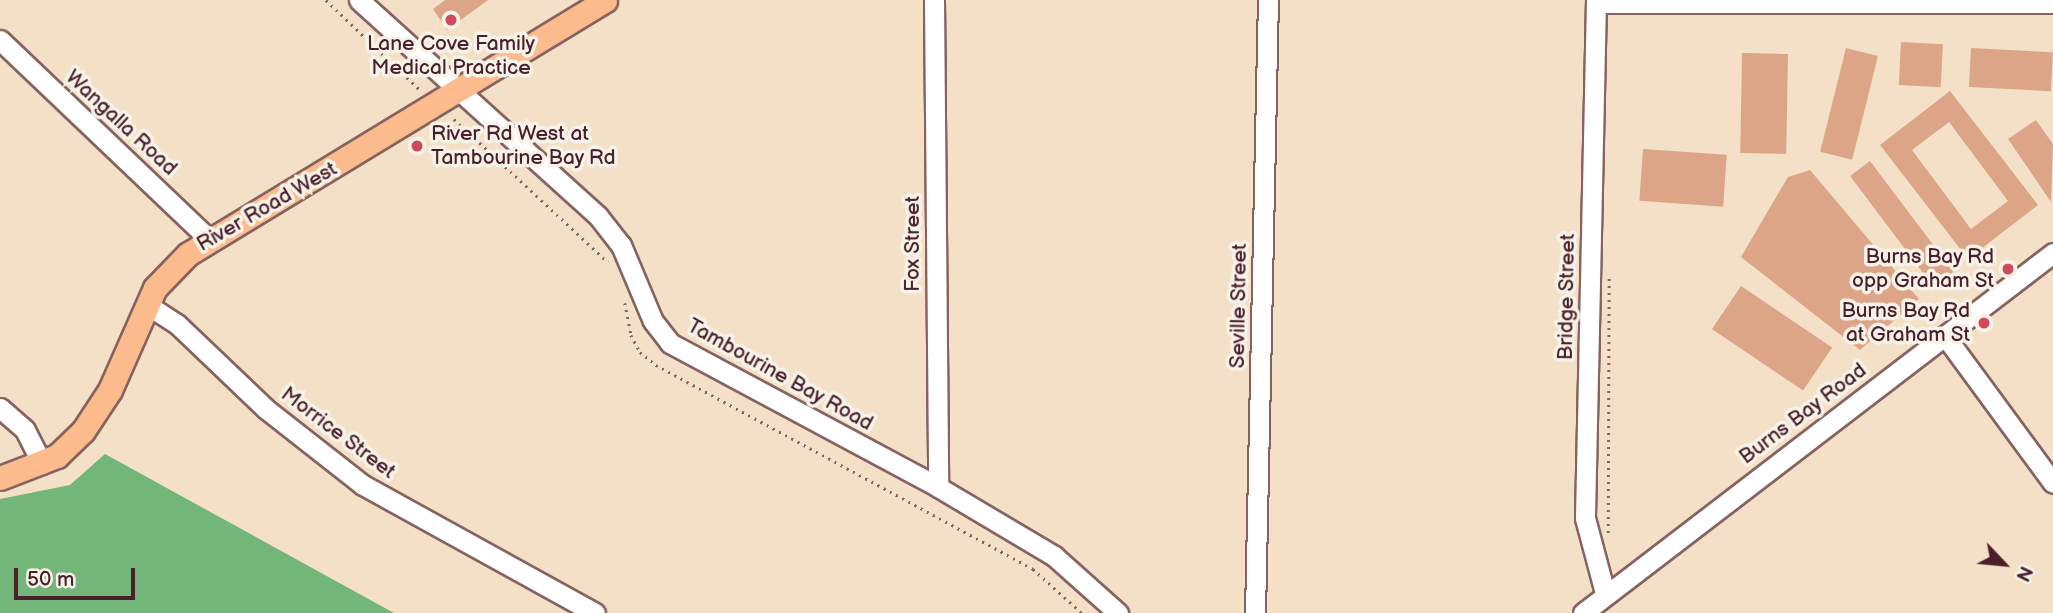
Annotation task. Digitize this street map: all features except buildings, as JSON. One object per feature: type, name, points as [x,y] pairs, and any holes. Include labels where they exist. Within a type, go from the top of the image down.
[{"type":"main road","name":"River Road West","points":[[0,478],[42,464],[70,444],[96,414],[146,304],[165,275],[210,240],[459,93],[606,0]]},
{"type":"street","name":"Tambourine Bay Road","points":[[359,0],[598,216],[621,245],[653,321],[670,343],[938,487],[1054,556],[1118,613]]},
{"type":"street","name":"Fox Street","points":[[934,0],[938,487]]},
{"type":"street","name":"Seville Street","points":[[1255,613],[1268,0]]},
{"type":"street","points":[[1596,2],[2053,3]]},
{"type":"street","name":"Bridge Street","points":[[1596,2],[1585,518],[1605,593]]},
{"type":"street","name":"Wangalla Road","points":[[0,40],[210,240]]},
{"type":"street","name":"Burns Bay Road","points":[[1583,613],[1605,593],[2053,253]]},
{"type":"street","name":"Morrice Street","points":[[146,304],[177,324],[266,409],[363,485],[595,613]]},
{"type":"street","points":[[1945,335],[2053,483]]},
{"type":"street","points":[[0,408],[25,430],[42,464]]},
{"type":"path","points":[[326,0],[422,92]]},
{"type":"path","points":[[1608,534],[1609,329]]},
{"type":"green space","points":[[105,454],[394,613],[0,613],[0,499],[70,485]]},
{"type":"place","name":"Lane Cove Family Medical Practice","points":[[451,20]]},
{"type":"place","name":"River Rd West at Tambourine Bay Rd","points":[[417,146]]},
{"type":"place","name":"Burns Bay Rd opp Graham St","points":[[2008,269]]},
{"type":"place","name":"Burns Bay Rd at Graham St","points":[[1984,323]]}]
